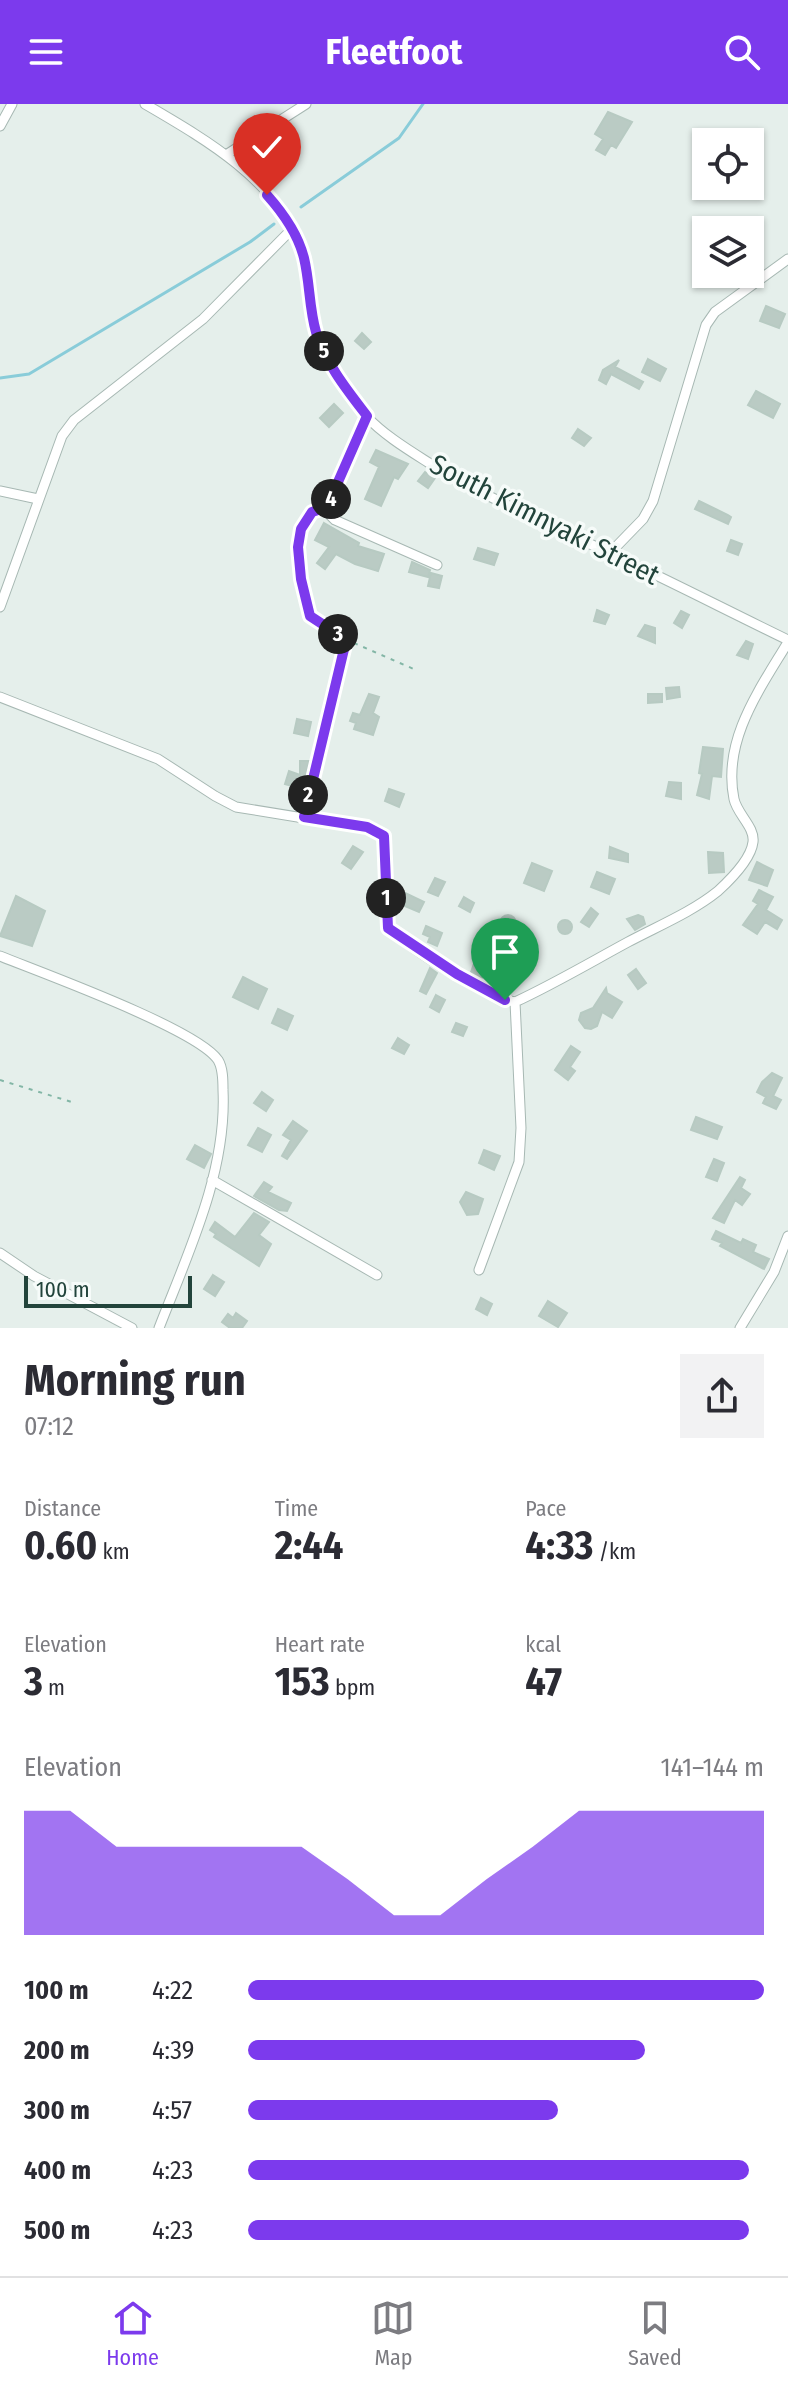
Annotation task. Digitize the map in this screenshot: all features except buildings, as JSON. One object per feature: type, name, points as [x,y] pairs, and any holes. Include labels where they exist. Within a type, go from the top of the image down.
[{"type":"street","points":[[0,126],[12,104]]},
{"type":"street","name":"South Kimnyaki Street","points":[[145,104],[226,155],[267,195],[293,228],[304,259],[311,310],[325,354],[339,380],[367,416],[402,445],[472,489],[788,641]]},
{"type":"street","points":[[226,155],[306,104]]},
{"type":"street","points":[[0,607],[62,436],[74,420],[203,319],[293,228]]},
{"type":"street","points":[[610,553],[643,519],[653,501],[706,325],[715,312],[788,259]]},
{"type":"street","points":[[367,416],[327,507],[328,513],[335,520],[437,565]]},
{"type":"street","points":[[0,491],[38,499]]},
{"type":"street","points":[[304,817],[344,651],[342,637],[310,616],[301,579],[298,547],[301,529],[312,512],[327,507]]},
{"type":"street","points":[[0,697],[158,759],[236,807],[367,827],[384,836],[388,928],[457,974],[494,995],[515,1002],[677,916],[717,891],[736,872],[751,851],[753,841],[752,833],[734,801],[731,777],[733,756],[741,727],[788,641]]},
{"type":"street","points":[[0,956],[162,1023],[206,1048],[219,1062],[224,1108],[212,1180],[159,1328]]},
{"type":"street","points":[[479,1270],[519,1162],[521,1128],[515,1002]]},
{"type":"street","points":[[212,1180],[377,1275]]},
{"type":"street","points":[[740,1328],[774,1272],[788,1236]]},
{"type":"street","points":[[0,1253],[34,1276],[132,1328]]},
{"type":"path","points":[[342,637],[416,670]]},
{"type":"path","points":[[0,1080],[75,1103]]},
{"type":"waterway","points":[[301,207],[399,138],[423,104]]},
{"type":"waterway","points":[[0,378],[29,374],[250,242],[274,224]]},
{"type":"route","points":[[267,195],[293,228],[300,245],[311,310],[325,354],[339,380],[367,416],[327,507],[312,512],[298,537],[301,579],[310,616],[342,637],[345,645],[304,817],[367,827],[384,836],[388,928],[457,974],[505,1000]]}]
